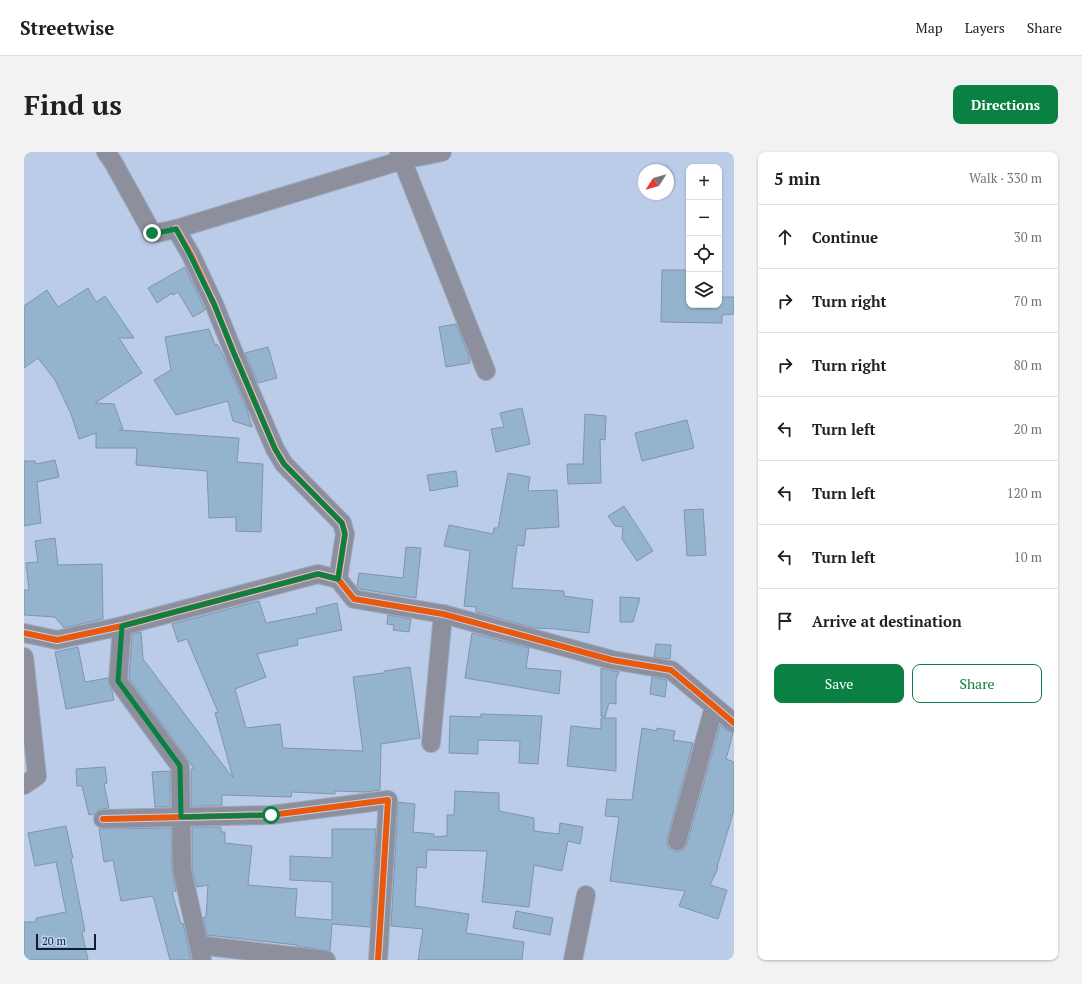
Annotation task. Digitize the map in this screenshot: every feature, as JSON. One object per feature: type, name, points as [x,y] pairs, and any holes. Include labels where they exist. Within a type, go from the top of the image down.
[{"type":"street","points":[[106,152],[152,233],[176,229],[401,156],[442,152]]},
{"type":"street","points":[[401,156],[486,371]]},
{"type":"street","points":[[176,229],[214,304],[275,449],[284,464],[342,523],[345,534],[338,579]]},
{"type":"street","points":[[24,633],[57,640],[122,626],[318,574],[338,579],[354,599],[443,614],[612,660],[671,670],[734,723]]},
{"type":"street","points":[[431,743],[443,614]]},
{"type":"street","points":[[122,626],[118,681],[180,766],[182,870],[200,953],[326,960]]},
{"type":"street","points":[[24,657],[37,776],[24,785]]},
{"type":"street","points":[[677,841],[714,707]]},
{"type":"street","points":[[103,819],[271,815],[388,800],[378,960]]},
{"type":"street","points":[[573,960],[586,895]]},
{"type":"building","points":[[185,267],[205,310],[193,317],[178,292],[173,295],[172,293],[157,303],[148,288]]},
{"type":"building","points":[[662,270],[686,270],[686,308],[722,308],[722,297],[734,297],[734,314],[722,315],[722,323],[661,322]]},
{"type":"building","points":[[88,288],[96,302],[105,296],[134,338],[119,338],[142,373],[95,403],[114,404],[123,429],[119,430],[239,438],[237,462],[263,464],[261,532],[236,531],[236,517],[209,518],[207,471],[136,465],[137,448],[96,448],[96,433],[79,439],[71,414],[55,380],[38,358],[24,368],[24,306],[47,290],[58,307]]},
{"type":"building","points":[[456,324],[470,363],[446,367],[439,327]]},
{"type":"building","points":[[209,329],[215,345],[217,344],[225,359],[247,410],[252,427],[233,421],[228,401],[176,415],[154,380],[171,370],[165,337]]},
{"type":"building","points":[[268,347],[277,378],[258,383],[245,353]]},
{"type":"building","points":[[522,408],[530,444],[496,452],[491,429],[504,427],[500,413]]},
{"type":"building","points":[[585,414],[606,416],[605,440],[600,439],[601,483],[568,484],[567,464],[583,464]]},
{"type":"building","points":[[687,420],[694,448],[642,461],[635,433]]},
{"type":"building","points":[[55,460],[59,477],[37,482],[41,523],[24,526],[24,461],[35,461],[36,464]]},
{"type":"building","points":[[456,471],[458,486],[430,491],[427,475]]},
{"type":"building","points":[[508,473],[530,477],[528,491],[557,490],[559,527],[526,529],[524,546],[517,545],[512,588],[564,591],[564,596],[593,600],[589,633],[534,628],[476,612],[476,607],[464,606],[470,551],[444,546],[449,525],[493,534],[494,528],[498,528]]},
{"type":"building","points":[[624,506],[653,551],[637,561],[622,539],[623,527],[615,526],[608,516]]},
{"type":"building","points":[[703,509],[706,555],[687,556],[684,510]]},
{"type":"building","points":[[55,538],[58,565],[102,564],[103,619],[64,628],[55,617],[24,615],[24,590],[29,590],[26,563],[38,562],[35,541]]},
{"type":"building","points":[[406,547],[421,548],[416,598],[360,589],[357,586],[359,573],[403,578]]},
{"type":"building","points":[[620,597],[640,598],[633,622],[620,622]]},
{"type":"building","points":[[259,601],[266,623],[317,613],[316,608],[337,603],[342,630],[297,639],[298,645],[257,654],[266,677],[235,689],[246,728],[280,724],[283,748],[363,751],[353,677],[384,673],[384,671],[410,667],[420,738],[381,744],[380,790],[365,792],[335,791],[335,794],[292,792],[291,797],[222,795],[222,806],[191,806],[191,769],[194,769],[129,678],[132,634],[141,632],[143,659],[233,778],[215,713],[218,712],[187,639],[178,642],[172,624]]},
{"type":"building","points":[[388,615],[411,619],[409,632],[393,630],[394,625],[387,624]]},
{"type":"building","points":[[472,633],[529,648],[526,668],[561,671],[559,694],[465,678]]},
{"type":"building","points":[[656,644],[671,645],[670,659],[654,657]]},
{"type":"building","points":[[78,647],[85,682],[108,678],[114,700],[66,709],[55,652]]},
{"type":"building","points":[[601,668],[619,672],[616,679],[616,704],[609,703],[605,717],[601,716]]},
{"type":"building","points":[[652,677],[667,680],[665,697],[650,694]]},
{"type":"building","points":[[481,714],[542,716],[538,764],[519,763],[520,741],[478,740],[478,754],[449,753],[450,716],[481,717]]},
{"type":"building","points":[[601,718],[616,718],[616,771],[567,766],[571,726],[601,729]]},
{"type":"building","points":[[720,725],[733,733],[726,759],[734,762],[734,810],[717,867],[718,868],[710,885],[727,890],[718,919],[679,906],[685,891],[610,881],[619,817],[605,816],[607,799],[632,800],[642,728],[657,731],[657,728],[675,731],[673,740],[693,743],[667,839],[669,848],[674,851],[684,849],[687,844]]},
{"type":"building","points":[[105,767],[107,783],[104,784],[109,808],[98,810],[94,814],[89,815],[82,786],[77,786],[76,769]]},
{"type":"building","points":[[170,771],[170,807],[155,807],[152,772]]},
{"type":"building","points":[[455,791],[499,793],[499,811],[534,818],[534,831],[559,834],[560,823],[583,827],[580,844],[568,841],[562,871],[534,865],[529,907],[482,902],[487,851],[427,850],[426,868],[417,867],[415,906],[469,914],[466,933],[524,942],[522,960],[418,960],[423,929],[391,926],[398,802],[415,804],[413,832],[434,834],[434,837],[447,836],[447,815],[454,815]]},
{"type":"building","points":[[66,826],[85,931],[82,932],[88,960],[24,960],[24,922],[36,922],[36,918],[66,912],[56,862],[35,866],[28,833]]},
{"type":"building","points":[[192,827],[221,827],[221,832],[225,832],[225,843],[252,846],[248,885],[297,889],[295,917],[332,920],[332,882],[290,880],[290,856],[332,858],[332,829],[376,829],[370,927],[332,924],[330,951],[297,945],[207,935],[203,918],[206,917],[208,885],[197,887],[192,869]]},
{"type":"building","points":[[171,828],[172,870],[176,891],[172,892],[181,924],[183,923],[191,960],[170,960],[153,896],[121,901],[113,860],[104,862],[99,829]]},
{"type":"building","points":[[516,911],[553,918],[550,935],[513,928]]},
{"type":"cycle path","points":[[176,229],[191,255],[214,304],[275,449],[284,464],[342,523],[345,534],[338,579]]},
{"type":"cycle path","points":[[24,633],[57,640],[122,626],[318,574],[338,579],[354,599],[443,614],[612,660],[671,670],[734,723]]},
{"type":"cycle path","points":[[103,819],[271,815],[388,800],[378,960]]},
{"type":"route","points":[[152,233],[176,229],[214,304],[275,449],[284,464],[342,523],[345,534],[338,579],[318,574],[122,626],[118,681],[180,766],[181,817],[271,815]]}]
